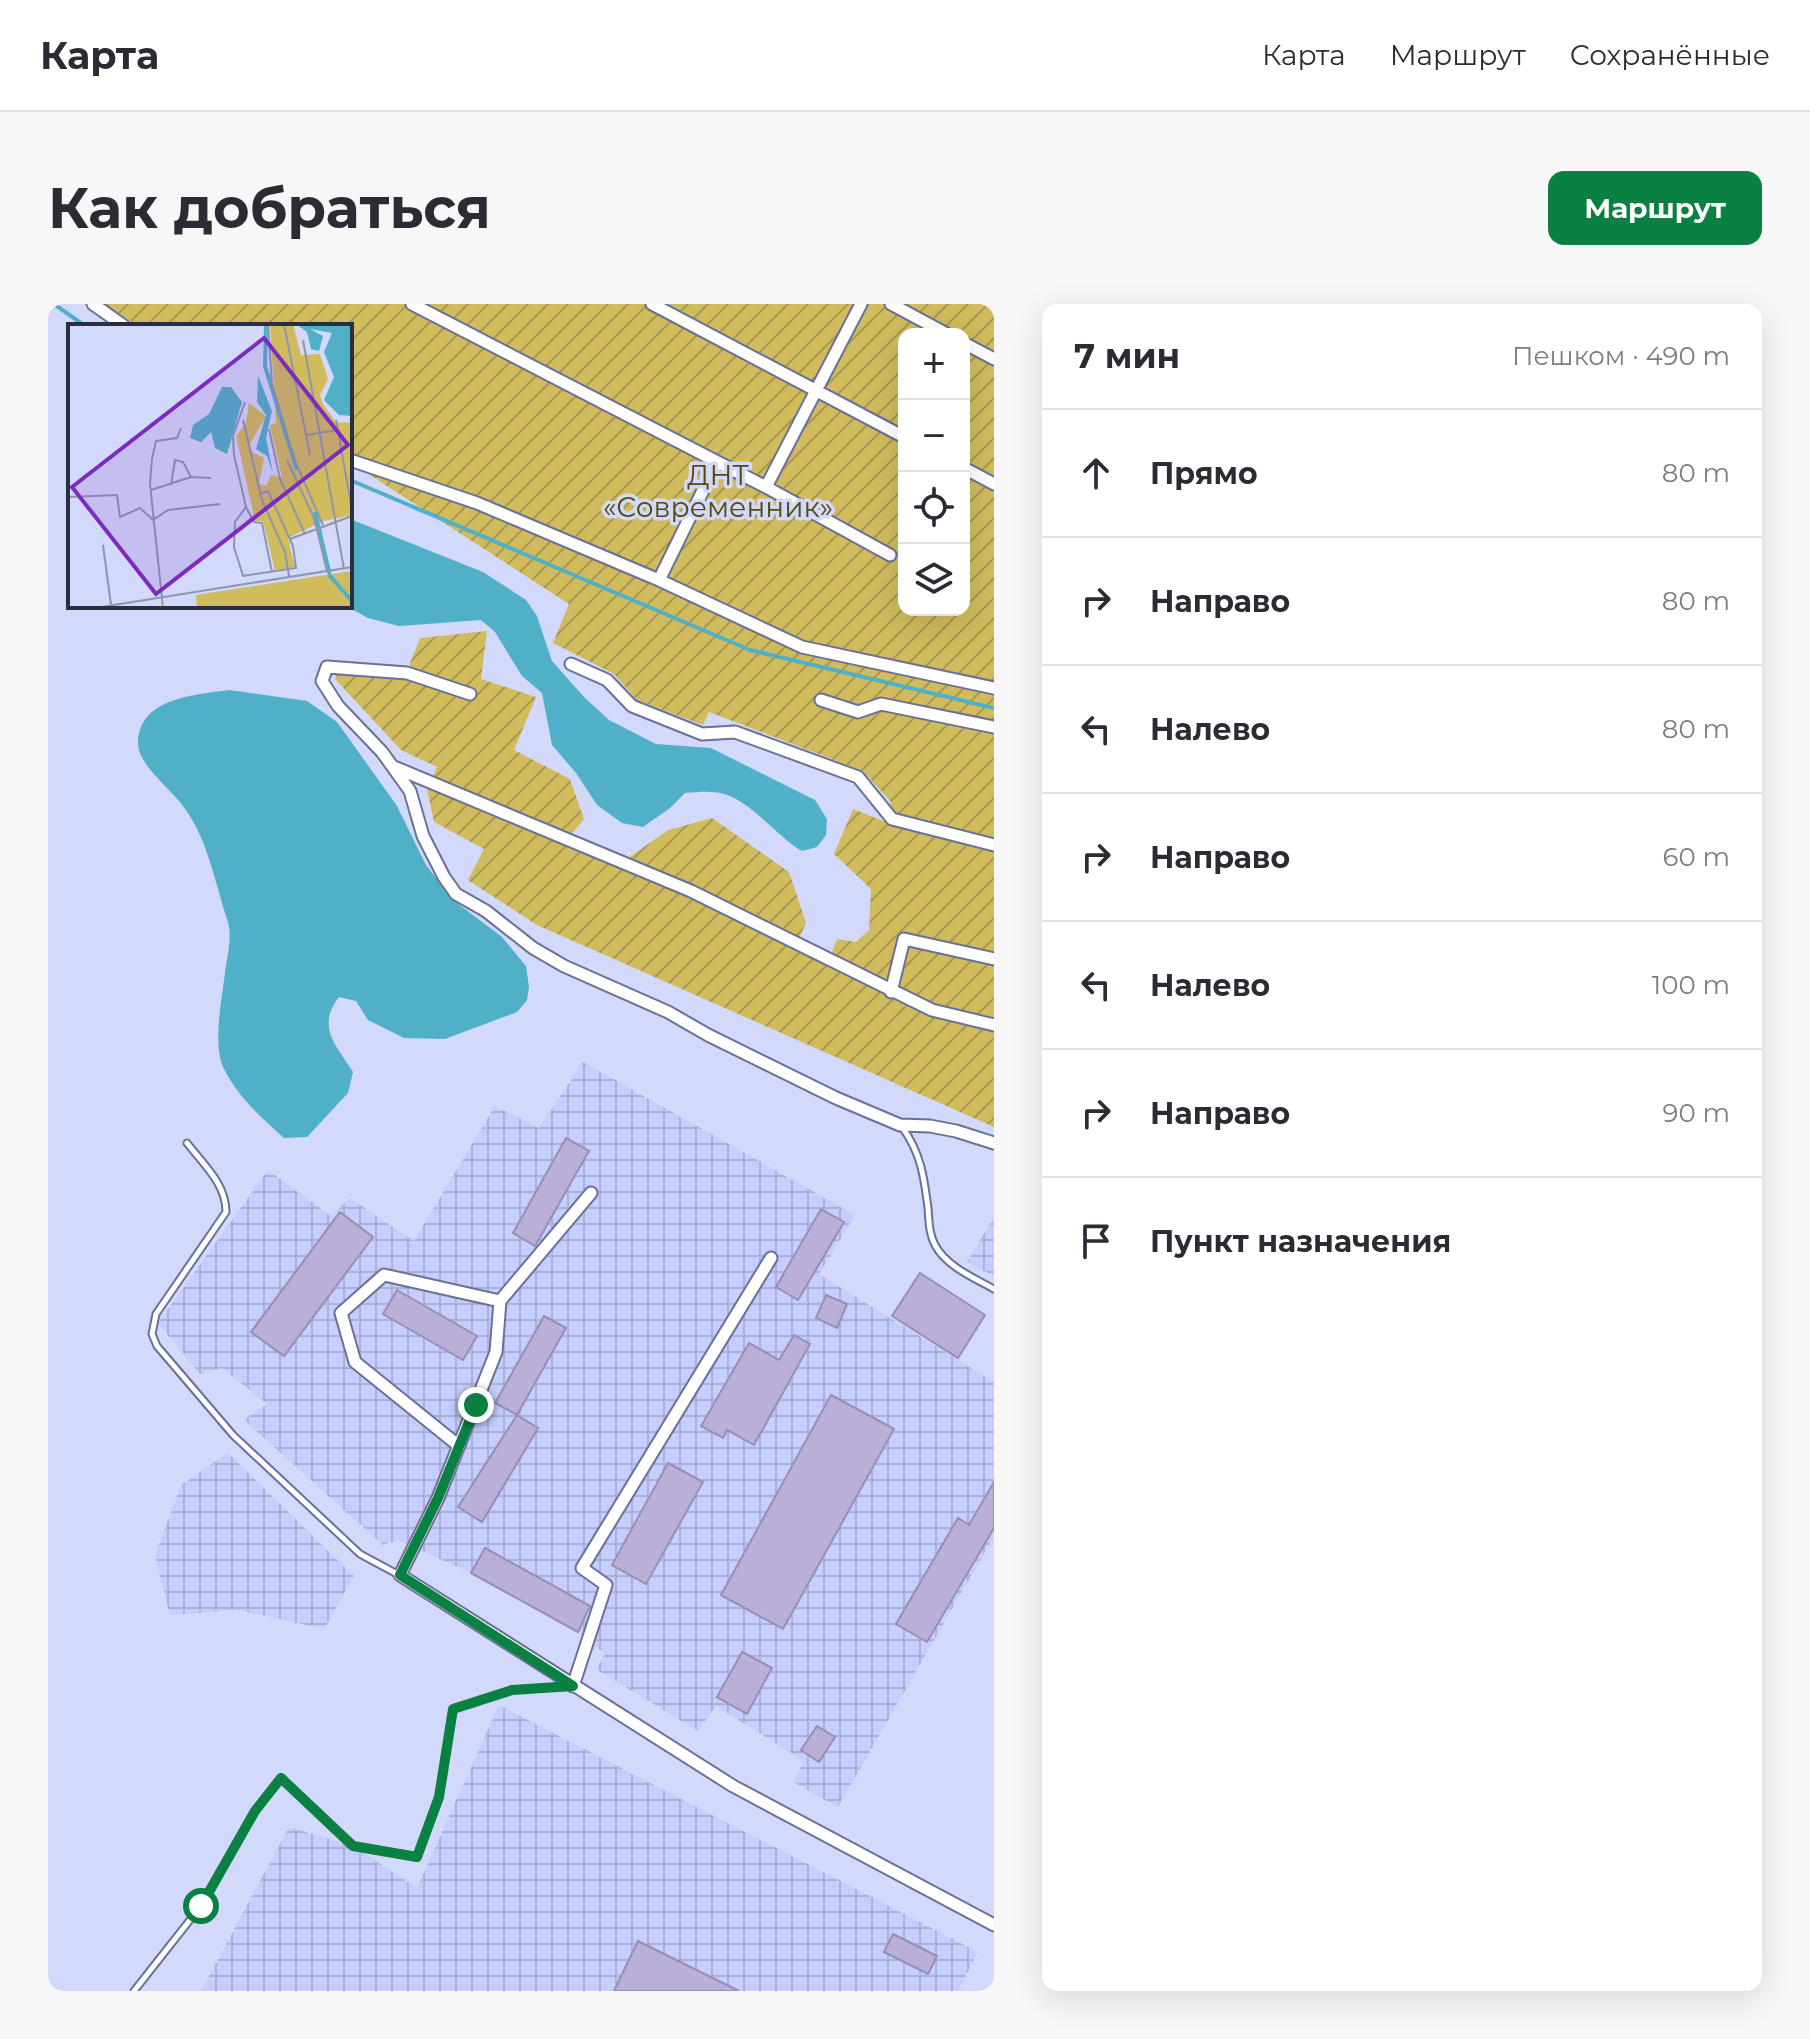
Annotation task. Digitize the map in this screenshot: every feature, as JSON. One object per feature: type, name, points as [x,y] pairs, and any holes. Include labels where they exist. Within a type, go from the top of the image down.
[{"type":"street","points":[[93,304],[121,324]]},
{"type":"street","points":[[412,304],[766,487],[890,555]]},
{"type":"street","points":[[652,304],[898,434]]},
{"type":"street","points":[[766,487],[861,304]]},
{"type":"street","points":[[891,304],[936,328]]},
{"type":"street","points":[[970,346],[994,359]]},
{"type":"street","points":[[352,461],[477,503],[659,580],[802,647],[994,688]]},
{"type":"street","points":[[659,580],[717,462]]},
{"type":"street","points":[[970,471],[994,484]]},
{"type":"street","points":[[571,664],[607,680],[632,706],[702,734],[735,732],[858,777],[892,819],[994,845]]},
{"type":"street","points":[[470,694],[407,673],[327,667],[322,681],[338,706],[393,767],[410,791],[423,836],[456,894],[486,911],[533,948],[564,966],[634,995],[804,1083],[900,1125],[930,1126],[994,1143]]},
{"type":"street","points":[[821,700],[858,712],[881,704],[994,727]]},
{"type":"street","points":[[393,767],[691,891],[932,1010],[994,1025]]},
{"type":"street","points":[[891,992],[904,939],[994,959]]},
{"type":"street","points":[[591,1193],[500,1301],[496,1352],[438,1498],[400,1575],[733,1786],[994,1925]]},
{"type":"street","points":[[573,1686],[606,1585],[582,1568],[771,1258]]},
{"type":"street","points":[[459,1446],[355,1362],[341,1313],[384,1275],[500,1301]]},
{"type":"lane","points":[[900,1125],[914,1143],[924,1169],[930,1232],[936,1247],[958,1267],[994,1289]]},
{"type":"lane","points":[[187,1143],[222,1189],[226,1212],[156,1314],[152,1334],[157,1346],[233,1435],[360,1554],[400,1575]]},
{"type":"lane","points":[[134,1991],[201,1906],[255,1811],[281,1778],[353,1846],[417,1857],[439,1797],[453,1709],[512,1690],[573,1686]]},
{"type":"shaded area","points":[[352,520],[483,572],[526,600],[537,616],[552,661],[609,720],[656,744],[711,748],[815,800],[827,819],[826,835],[817,847],[802,851],[740,801],[714,792],[685,793],[643,827],[622,823],[597,805],[552,745],[542,693],[522,676],[495,632],[481,620],[399,626],[368,618],[350,608]]},
{"type":"shaded area","points":[[229,690],[307,701],[337,722],[397,806],[426,865],[453,900],[502,937],[526,966],[527,1000],[517,1012],[445,1039],[404,1038],[368,1020],[356,1001],[339,997],[332,1008],[329,1027],[335,1044],[353,1072],[348,1093],[307,1137],[284,1138],[243,1098],[224,1069],[218,1035],[229,926],[210,860],[191,818],[149,768],[139,751],[141,728],[148,716],[159,707],[186,697]]},
{"type":"shaded area","points":[[583,1062],[855,1215],[819,1274],[994,1382],[994,1536],[838,1807],[793,1782],[804,1761],[716,1706],[698,1731],[596,1669],[605,1654],[578,1632],[471,1573],[398,1540],[383,1545],[244,1420],[267,1404],[222,1368],[200,1374],[158,1323],[268,1170],[331,1216],[350,1198],[414,1241],[495,1106],[539,1128]]},
{"type":"shaded area","points":[[994,1217],[994,1276],[967,1262]]},
{"type":"shaded area","points":[[228,1453],[354,1576],[324,1629],[238,1610],[170,1615],[155,1556],[181,1485]]},
{"type":"shaded area","points":[[499,1705],[978,1952],[958,1991],[201,1991],[289,1827],[353,1846],[417,1888]]},
{"type":"green space","name":"ДНТ «Современник»","points":[[104,304],[994,304],[994,1127],[537,925],[468,880],[484,849],[434,822],[427,789],[437,767],[401,750],[335,679],[341,664],[409,666],[420,638],[487,631],[481,679],[536,697],[514,750],[570,779],[584,819],[570,836],[624,861],[668,830],[712,818],[789,872],[806,923],[796,945],[828,962],[837,939],[856,942],[869,930],[871,889],[834,854],[853,809],[886,822],[891,802],[863,771],[709,712],[703,725],[637,700],[614,674],[553,643],[569,604],[352,463],[352,324],[135,324]]},
{"type":"building","points":[[566,1138],[589,1151],[535,1246],[513,1233]]},
{"type":"building","points":[[821,1209],[844,1222],[798,1300],[776,1287]]},
{"type":"building","points":[[340,1212],[373,1237],[284,1356],[251,1332]]},
{"type":"building","points":[[920,1273],[985,1315],[958,1358],[892,1316]]},
{"type":"building","points":[[397,1290],[477,1336],[463,1360],[383,1314]]},
{"type":"building","points":[[826,1295],[847,1304],[837,1328],[816,1318]]},
{"type":"building","points":[[544,1316],[566,1328],[517,1415],[495,1403]]},
{"type":"building","points":[[794,1335],[810,1344],[754,1445],[727,1430],[723,1438],[701,1426],[749,1343],[779,1360]]},
{"type":"building","points":[[831,1395],[894,1429],[783,1629],[721,1595]]},
{"type":"building","points":[[517,1415],[538,1428],[482,1522],[458,1507]]},
{"type":"building","points":[[668,1463],[703,1482],[646,1584],[612,1565]]},
{"type":"building","points":[[994,1482],[994,1528],[927,1642],[896,1624],[958,1518],[969,1525]]},
{"type":"building","points":[[485,1548],[590,1606],[578,1632],[471,1573]]},
{"type":"building","points":[[742,1652],[772,1668],[747,1714],[717,1697]]},
{"type":"building","points":[[817,1726],[835,1737],[819,1762],[801,1750]]},
{"type":"building","points":[[893,1934],[937,1956],[928,1974],[884,1952]]},
{"type":"building","points":[[638,1941],[739,1991],[614,1991]]},
{"type":"waterway","points":[[54,304],[82,324]]},
{"type":"waterway","points":[[352,481],[750,650],[994,708]]},
{"type":"route","points":[[201,1906],[255,1811],[281,1778],[353,1846],[417,1857],[439,1797],[453,1709],[512,1690],[573,1686],[400,1575],[438,1498],[476,1405]]}]
